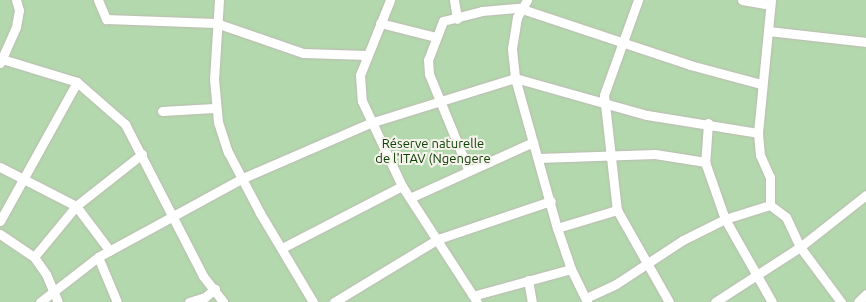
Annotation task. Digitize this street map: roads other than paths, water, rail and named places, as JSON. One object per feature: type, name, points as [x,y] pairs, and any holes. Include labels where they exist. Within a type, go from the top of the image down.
[{"type":"street","points":[[16,0],[19,10],[16,27],[1,61],[77,82],[125,124],[164,197],[170,217],[203,276],[215,289],[223,302]]},
{"type":"street","points":[[98,0],[106,19],[216,23],[303,53],[367,55]]},
{"type":"street","points":[[219,0],[216,23],[214,108],[228,152],[314,302]]},
{"type":"street","points":[[390,0],[367,55],[360,87],[370,123],[402,186],[412,197],[476,299],[528,280],[571,269]]},
{"type":"street","points":[[454,0],[457,19]]},
{"type":"street","points":[[527,0],[519,8],[512,49],[515,78],[551,201],[557,228],[571,269],[587,300],[616,284],[645,264],[726,219],[770,205]]},
{"type":"street","points":[[638,0],[620,42],[604,95],[617,210],[645,264],[669,302]]},
{"type":"street","points":[[742,0],[771,3],[761,84],[758,133],[760,155],[770,176],[770,205]]},
{"type":"street","points":[[468,169],[439,101],[428,60],[442,21],[457,19],[482,11],[519,8],[620,42],[761,84]]},
{"type":"street","points":[[380,23],[436,36]]},
{"type":"street","points":[[768,31],[866,42]]},
{"type":"street","points":[[40,302],[53,290],[98,257],[243,178],[370,123],[515,78],[647,115],[708,123],[758,133]]},
{"type":"street","points":[[0,221],[77,82]]},
{"type":"street","points":[[162,111],[214,108]]},
{"type":"street","points":[[708,123],[706,162],[726,219],[772,302]]},
{"type":"street","points":[[412,197],[468,169],[533,142]]},
{"type":"street","points":[[34,257],[76,206],[142,154]]},
{"type":"street","points":[[538,158],[655,154],[706,162]]},
{"type":"street","points":[[0,167],[24,177],[76,206],[110,251]]},
{"type":"street","points":[[282,248],[402,186]]},
{"type":"street","points":[[715,302],[800,247],[866,195]]},
{"type":"street","points":[[334,302],[438,239],[551,201]]},
{"type":"street","points":[[770,205],[786,217],[800,247],[842,302]]},
{"type":"street","points":[[557,228],[617,210]]},
{"type":"street","points":[[0,234],[34,257],[53,290],[58,302]]},
{"type":"street","points":[[98,257],[117,302]]},
{"type":"street","points":[[528,280],[532,302]]},
{"type":"street","points":[[189,302],[205,297],[215,289]]},
{"type":"street","points":[[858,302],[866,294]]},
{"type":"park label","name":"Réserve naturelle de l'ITAV (Ngengere","points":[[433,152]]}]
